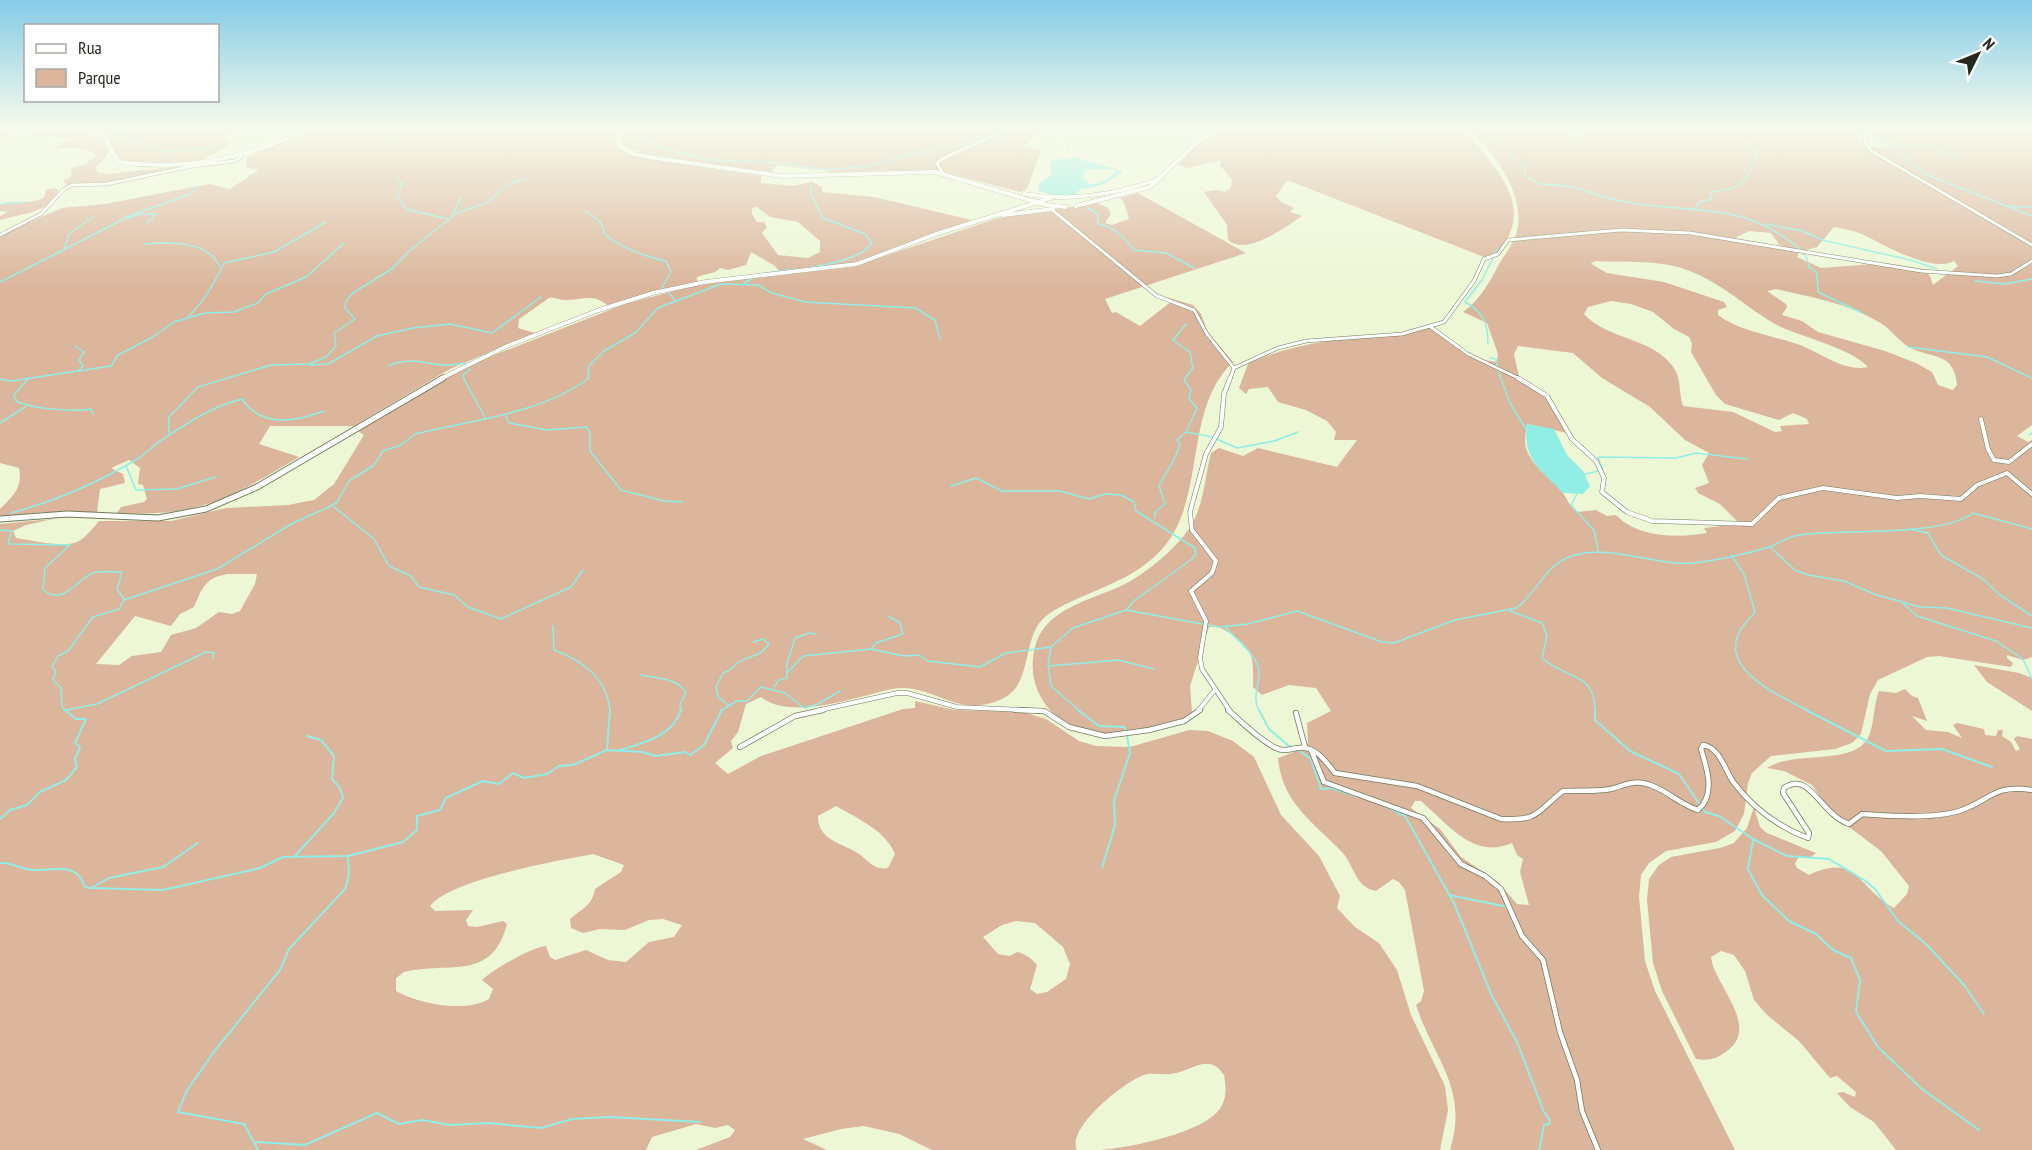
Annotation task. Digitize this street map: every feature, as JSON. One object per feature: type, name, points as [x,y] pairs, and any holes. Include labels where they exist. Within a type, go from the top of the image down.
[{"type":"main road","points":[[972,182],[1046,205],[1065,207]]},
{"type":"main road","points":[[981,219],[1076,206],[1146,187],[1155,182]]},
{"type":"main road","points":[[990,187],[1049,198],[1076,198],[1146,187]]},
{"type":"main road","points":[[1009,210],[1018,202],[1015,195]]},
{"type":"main road","points":[[0,519],[67,514],[158,518],[206,509],[257,487],[460,367],[599,310],[653,293],[705,282],[857,264],[981,219],[1049,198]]},
{"type":"main road","points":[[1046,205],[1044,202],[1049,198]]},
{"type":"main road","points":[[1076,198],[1084,203],[1076,206]]},
{"type":"street","points":[[0,235],[41,214],[63,190],[72,185],[114,182]]},
{"type":"street","points":[[1918,182],[2032,245]]},
{"type":"street","points":[[1046,205],[1157,296],[1194,310],[1207,334],[1234,368]]},
{"type":"street","points":[[2032,261],[2007,276],[1955,274],[1693,234],[1629,229],[1561,233],[1506,241],[1498,254],[1484,259],[1474,281],[1452,309],[1447,320],[1430,327],[1395,335],[1306,341],[1266,352],[1234,368],[1224,394],[1221,427],[1206,454],[1190,512],[1192,530],[1216,561],[1212,573],[1191,591],[1206,621],[1201,664],[1214,691],[1227,709],[1275,748],[1291,751],[1305,747],[1311,749],[1320,754],[1329,770],[1335,773],[1421,787],[1483,815],[1518,819],[1541,814],[1563,791],[1609,789],[1633,782],[1664,790],[1690,809],[1700,810],[1704,804],[1709,782],[1701,749],[1703,745],[1707,745],[1713,748],[1725,772],[1749,801],[1767,815],[1809,838],[1809,833],[1783,793],[1784,788],[1791,782],[1801,782],[1808,786],[1827,814],[1838,821],[1849,824],[1862,814],[1898,817],[1959,811],[1988,795],[2012,787],[2032,790]]},
{"type":"street","points":[[1430,327],[1468,354],[1509,372],[1547,396],[1558,419],[1572,439],[1596,461],[1604,478],[1602,492],[1623,509],[1650,522],[1673,525],[1752,524],[1779,498],[1823,488],[1897,498],[1920,496],[1961,499],[1977,485],[2007,473],[2032,494]]},
{"type":"street","points":[[1982,420],[1989,456],[1995,461],[2009,462],[2032,444]]},
{"type":"street","points":[[740,747],[795,716],[897,693],[907,693],[957,707],[1044,711],[1069,727],[1109,736],[1184,721],[1197,713],[1214,691]]},
{"type":"street","points":[[1296,713],[1305,747]]},
{"type":"street","points":[[1311,749],[1324,782],[1423,818],[1461,864],[1489,878],[1502,889],[1522,936],[1540,955],[1547,968],[1560,1032],[1577,1080],[1584,1118],[1598,1150]]},
{"type":"green space","points":[[64,182],[115,182],[104,184],[68,186]]},
{"type":"green space","points":[[241,182],[761,182],[792,186],[812,182],[822,187],[822,192],[874,197],[972,220],[850,264],[780,272],[775,266],[751,252],[746,265],[728,270],[720,268],[696,278],[698,281],[607,305],[591,298],[564,300],[549,298],[519,319],[518,328],[535,333],[450,369],[354,426],[270,426],[259,444],[299,457],[253,484],[214,502],[171,512],[117,513],[121,507],[144,502],[147,499],[143,485],[138,484],[140,468],[129,460],[111,468],[123,474],[125,483],[100,489],[97,513],[44,512],[0,517],[0,509],[16,491],[20,475],[19,468],[0,463],[0,235],[62,208],[105,204],[209,184],[230,189]],"holes":[[[757,207],[770,217],[798,222],[820,241],[820,252],[808,258],[778,255],[762,233],[767,227],[764,222],[757,222],[752,214],[752,208]]]},
{"type":"green space","points":[[980,182],[1030,182],[1027,189],[1020,192]]},
{"type":"green space","points":[[1232,182],[1286,182],[1276,196],[1281,202],[1294,208],[1290,212],[1302,216],[1255,243],[1236,244],[1228,240],[1227,225],[1204,192],[1214,190],[1225,192],[1231,187]]},
{"type":"green space","points":[[1291,182],[1504,182],[1513,203],[1512,227],[1499,254],[1484,257]]},
{"type":"green space","points":[[1509,182],[2032,182],[2032,425],[2017,436],[2028,442],[2032,440],[2032,657],[2023,660],[2007,655],[2013,663],[2011,667],[1939,656],[1927,657],[1878,680],[1870,694],[1861,734],[1852,743],[1835,749],[1771,756],[1752,773],[1748,783],[1744,814],[1735,831],[1716,842],[1666,851],[1649,863],[1641,875],[1639,897],[1645,961],[1655,991],[1735,1150],[1450,1150],[1455,1128],[1452,1091],[1416,1005],[1421,1001],[1424,991],[1405,890],[1399,882],[1393,879],[1376,891],[1363,885],[1341,851],[1292,800],[1281,774],[1278,758],[1305,748],[1308,743],[1307,723],[1331,711],[1316,688],[1289,685],[1262,695],[1253,687],[1253,663],[1249,651],[1228,632],[1212,627],[1209,627],[1190,686],[1192,713],[1174,723],[1113,734],[1083,731],[1055,715],[1045,704],[1033,676],[1036,643],[1042,630],[1052,620],[1063,611],[1129,582],[1155,564],[1180,541],[1196,516],[1211,453],[1219,448],[1243,456],[1258,448],[1337,467],[1357,440],[1334,440],[1336,432],[1327,421],[1306,410],[1278,402],[1268,387],[1249,389],[1246,394],[1239,388],[1248,364],[1292,348],[1315,343],[1432,327],[1471,354],[1497,362],[1498,354],[1487,323],[1463,312],[1484,290],[1516,235],[1517,202]],"holes":[[[1834,227],[1859,233],[1921,261],[1945,264],[1954,261],[1958,266],[1933,285],[1930,276],[1923,269],[1886,263],[1821,268],[1797,257],[1799,252],[1817,247]],[[1749,231],[1771,233],[1780,246],[1735,238]],[[1596,261],[1642,262],[1664,264],[1687,270],[1712,282],[1781,327],[1850,354],[1868,367],[1850,367],[1797,344],[1727,321],[1718,315],[1718,310],[1727,307],[1724,302],[1664,282],[1607,273],[1591,263]],[[1776,289],[1817,298],[1870,317],[1886,327],[1907,346],[1946,361],[1955,374],[1957,385],[1953,390],[1938,385],[1932,372],[1916,363],[1885,351],[1818,332],[1802,321],[1782,315],[1787,307],[1786,304],[1767,291]],[[1611,301],[1631,304],[1653,312],[1674,329],[1689,337],[1692,343],[1691,352],[1716,395],[1725,404],[1779,420],[1793,413],[1807,419],[1809,424],[1780,426],[1782,431],[1775,432],[1733,412],[1683,406],[1677,374],[1667,359],[1644,345],[1594,323],[1584,314],[1588,307]],[[1518,346],[1573,353],[1602,378],[1650,407],[1685,440],[1709,453],[1702,465],[1709,483],[1695,488],[1698,493],[1720,504],[1740,524],[1704,528],[1707,533],[1671,536],[1635,528],[1616,515],[1607,516],[1596,510],[1577,512],[1561,490],[1528,454],[1525,445],[1527,424],[1567,433],[1550,396],[1519,377],[1514,354]],[[1415,801],[1421,801],[1451,829],[1473,843],[1485,847],[1498,847],[1512,843],[1517,855],[1523,859],[1520,872],[1529,905],[1517,904],[1498,882],[1461,857],[1440,829],[1411,808]]]},
{"type":"green space","points":[[54,188],[58,190],[55,198],[49,204],[25,214],[0,220],[0,216],[8,212],[0,211],[0,204],[38,200],[44,197],[46,190]]},
{"type":"green space","points":[[1138,193],[1246,253],[1105,299],[1112,313],[1116,312],[1140,326],[1172,301],[1152,289],[1166,297],[1193,305],[1201,314],[1207,331],[1233,362],[1218,381],[1208,403],[1201,426],[1187,499],[1179,522],[1167,543],[1138,569],[1054,610],[1045,617],[1035,630],[1018,684],[1012,693],[1002,699],[986,704],[971,705],[906,688],[806,707],[774,704],[761,697],[746,704],[738,732],[731,741],[733,748],[715,763],[728,774],[761,756],[903,709],[915,708],[915,701],[955,710],[1023,712],[1046,719],[1079,741],[1096,746],[1130,747],[1189,730],[1208,731],[1233,741],[1254,757],[1281,815],[1319,856],[1340,896],[1337,908],[1355,927],[1379,943],[1397,970],[1411,1015],[1445,1086],[1448,1110],[1440,1150],[1100,1150],[1165,1138],[1184,1132],[1213,1116],[1223,1103],[1224,1075],[1219,1068],[1213,1065],[1202,1064],[1172,1074],[1144,1075],[1124,1086],[1088,1118],[1076,1141],[1077,1150],[932,1150],[899,1134],[864,1126],[841,1129],[803,1139],[827,1150],[696,1150],[730,1137],[735,1130],[728,1125],[715,1128],[696,1124],[652,1137],[646,1150],[0,1150],[0,524],[53,519],[26,525],[13,531],[16,538],[66,544],[82,539],[99,521],[171,521],[226,508],[288,505],[314,500],[334,484],[364,435],[358,431],[445,378],[484,359],[625,304],[697,285],[852,267],[998,218],[1097,203],[1108,208],[1111,214],[1105,223],[1112,225],[1129,219],[1124,202],[1120,198]],"holes":[[[257,574],[255,584],[240,611],[232,614],[219,612],[196,628],[171,635],[161,652],[132,656],[119,665],[96,664],[135,616],[171,626],[180,614],[194,607],[206,584],[221,576]],[[836,806],[862,820],[885,838],[891,846],[895,854],[888,868],[878,868],[856,852],[831,840],[822,830],[818,816]],[[593,854],[624,865],[621,872],[595,889],[589,903],[570,919],[571,928],[583,933],[600,929],[625,930],[649,920],[663,919],[682,925],[674,937],[649,942],[626,962],[608,960],[586,950],[555,960],[550,957],[546,946],[532,950],[482,980],[493,989],[489,999],[479,1003],[442,1005],[417,1000],[396,991],[396,978],[404,972],[467,966],[480,962],[491,954],[500,942],[507,924],[503,921],[477,927],[468,926],[466,920],[473,910],[435,911],[430,906],[442,896],[460,887],[531,866]],[[1016,921],[1035,923],[1063,947],[1070,964],[1066,979],[1047,992],[1037,994],[1030,989],[1037,965],[1026,955],[1017,952],[1010,956],[998,954],[983,937],[1002,925]]]},
{"type":"green space","points":[[1974,665],[2019,673],[2032,678],[2032,711],[1987,682]]},
{"type":"green space","points":[[1905,689],[1918,698],[1927,721],[1912,716],[1926,730],[1948,732],[1962,738],[1953,725],[1957,723],[1984,729],[1985,735],[1996,736],[1998,730],[2003,730],[2002,736],[2011,742],[2016,751],[2020,749],[2014,739],[2017,736],[2032,739],[2032,1150],[1896,1150],[1874,1122],[1850,1107],[1837,1093],[1843,1092],[1855,1097],[1856,1092],[1837,1076],[1830,1078],[1799,1041],[1767,1015],[1754,1000],[1745,971],[1734,955],[1721,951],[1711,957],[1738,1018],[1739,1030],[1736,1041],[1723,1054],[1712,1059],[1696,1059],[1662,991],[1653,963],[1647,900],[1649,879],[1659,865],[1671,857],[1720,848],[1734,843],[1747,828],[1754,807],[1760,827],[1767,833],[1816,853],[1811,857],[1798,858],[1795,864],[1797,868],[1809,875],[1825,869],[1848,870],[1894,908],[1907,894],[1909,886],[1881,851],[1833,815],[1812,785],[1784,771],[1767,768],[1792,760],[1837,755],[1860,747],[1868,738],[1879,691],[1896,693]]},
{"type":"water","points":[[1087,182],[1091,185],[1107,182],[1081,189],[1074,195],[1053,195],[1039,191],[1039,183]]},
{"type":"water","points":[[1527,424],[1554,429],[1567,455],[1583,471],[1590,486],[1583,494],[1563,493],[1535,463],[1527,447]]},
{"type":"waterway","points":[[400,182],[402,184],[397,196],[406,209],[448,219]]},
{"type":"waterway","points":[[455,214],[488,202],[507,185],[516,182]]},
{"type":"waterway","points":[[1536,182],[1572,187],[1615,200],[1695,210]]},
{"type":"waterway","points":[[1695,210],[1698,203],[1712,199],[1711,192],[1730,189],[1742,182]]},
{"type":"waterway","points":[[1945,182],[2007,206]]},
{"type":"waterway","points":[[807,268],[852,257],[867,249],[872,243],[865,234],[823,218],[811,194],[811,185]]},
{"type":"waterway","points":[[126,217],[190,194],[198,187]]},
{"type":"waterway","points":[[169,435],[169,417],[198,387],[271,365],[309,364],[326,357],[336,346],[334,333],[355,319],[345,308],[346,301],[353,293],[393,268],[409,251],[452,217],[461,197]]},
{"type":"waterway","points":[[0,204],[27,202]]},
{"type":"waterway","points":[[2007,206],[2032,207]]},
{"type":"waterway","points":[[2007,206],[2032,216]]},
{"type":"waterway","points":[[1088,208],[1098,214],[1098,224],[1119,233],[1134,250],[1166,253],[1194,268]]},
{"type":"waterway","points":[[1695,210],[1729,214],[1770,229],[1791,242],[1803,253],[1809,267],[1817,273],[1818,292],[1862,313]]},
{"type":"waterway","points":[[585,211],[599,221],[606,235],[618,244],[643,255],[666,261],[671,272],[662,288],[664,290]]},
{"type":"waterway","points":[[64,249],[122,220],[140,214],[156,214],[147,223]]},
{"type":"waterway","points":[[64,249],[69,234],[93,217]]},
{"type":"waterway","points":[[189,316],[209,291],[224,263],[274,252],[326,222]]},
{"type":"waterway","points":[[1765,224],[1803,231],[1822,240],[1910,260],[1937,269]]},
{"type":"waterway","points":[[145,244],[177,243],[198,247],[214,258],[220,267]]},
{"type":"waterway","points":[[78,371],[111,366],[118,355],[151,338],[174,322],[205,313],[234,312],[258,303],[266,294],[306,277],[344,243]]},
{"type":"waterway","points":[[1488,344],[1484,319],[1477,310],[1465,302],[1482,280],[1498,248]]},
{"type":"waterway","points":[[0,282],[64,249]]},
{"type":"waterway","points":[[759,274],[796,269]]},
{"type":"waterway","points":[[742,285],[755,277]]},
{"type":"waterway","points":[[1975,281],[2005,284],[2032,279]]},
{"type":"waterway","points":[[486,418],[550,400],[589,378],[588,367],[604,351],[635,333],[658,308],[721,284],[742,285]]},
{"type":"waterway","points":[[742,285],[758,285],[772,293],[805,302],[915,308],[935,320],[940,339]]},
{"type":"waterway","points":[[668,292],[675,300]]},
{"type":"waterway","points":[[309,365],[328,364],[377,336],[413,328],[450,324],[492,333],[541,297]]},
{"type":"waterway","points":[[1155,518],[1155,512],[1165,504],[1159,486],[1177,454],[1180,443],[1177,440],[1186,432],[1197,408],[1189,399],[1191,390],[1184,380],[1193,368],[1190,352],[1173,340],[1186,324]]},
{"type":"waterway","points":[[75,346],[84,352],[79,360],[83,366],[78,371]]},
{"type":"waterway","points":[[1908,347],[1987,357],[2032,378]]},
{"type":"waterway","points":[[1490,358],[1496,359],[1497,366]]},
{"type":"waterway","points":[[388,366],[408,361],[443,365],[464,363],[470,370],[463,375],[465,381],[486,418]]},
{"type":"waterway","points":[[1498,370],[1510,403],[1526,429]]},
{"type":"waterway","points":[[29,378],[78,371]]},
{"type":"waterway","points":[[0,379],[11,381],[29,378]]},
{"type":"waterway","points":[[29,378],[14,395],[16,401],[53,409],[91,409],[93,414]]},
{"type":"waterway","points":[[11,513],[61,497],[108,475],[142,456],[189,422],[231,402],[242,399],[259,415],[279,420],[301,418],[324,411]]},
{"type":"waterway","points":[[0,423],[25,407]]},
{"type":"waterway","points":[[505,415],[509,423],[547,430],[586,427],[590,432],[590,451],[621,490],[664,501],[682,502]]},
{"type":"waterway","points":[[67,711],[62,707],[61,688],[53,680],[56,671],[52,667],[58,656],[68,651],[93,617],[119,609],[124,600],[217,569],[293,523],[329,507],[337,502],[349,481],[374,465],[383,451],[401,445],[415,434],[486,418]]},
{"type":"waterway","points":[[1187,432],[1212,437],[1237,448],[1274,441],[1298,432]]},
{"type":"waterway","points":[[1585,474],[1603,470],[1598,458],[1602,457],[1676,458],[1696,453],[1747,459]]},
{"type":"waterway","points":[[126,466],[136,490],[177,489],[215,477]]},
{"type":"waterway","points":[[951,486],[976,478],[1002,491],[1060,491],[1089,499],[1105,494],[1121,495],[1134,502],[1136,511],[1195,548],[1196,553],[1192,559],[1135,600],[1126,610]]},
{"type":"waterway","points":[[1577,494],[1571,505],[1594,530],[1598,550]]},
{"type":"waterway","points":[[333,506],[374,539],[389,566],[411,576],[419,587],[454,595],[468,607],[501,619],[571,587],[583,570]]},
{"type":"waterway","points":[[1911,529],[1958,521],[1973,513],[2032,529]]},
{"type":"waterway","points":[[1732,556],[1773,546],[1795,536],[1911,529]]},
{"type":"waterway","points":[[1911,529],[1928,533],[1941,555],[1983,579],[2000,595],[2032,616]]},
{"type":"waterway","points":[[0,530],[12,531],[8,542],[10,544],[70,545],[45,568],[43,590],[58,595],[70,590],[93,573],[122,572],[117,589],[124,599]]},
{"type":"waterway","points":[[1770,547],[1795,570],[1808,575],[1844,581],[1877,595],[1920,607],[1947,608],[2032,628]]},
{"type":"waterway","points":[[1126,610],[1219,627],[1248,624],[1297,611],[1382,642],[1394,643],[1455,620],[1516,608],[1556,564],[1578,554],[1611,553],[1678,563],[1694,563],[1732,556]]},
{"type":"waterway","points":[[1732,556],[1744,574],[1755,612],[1740,631],[1736,645],[1738,658],[1745,670],[1756,681],[1809,711]]},
{"type":"waterway","points":[[1903,603],[1917,616],[1996,641],[2023,659],[2032,679]]},
{"type":"waterway","points":[[1051,647],[1073,628],[1126,610]]},
{"type":"waterway","points":[[1510,611],[1542,623],[1547,636],[1542,658],[1585,682],[1594,698],[1595,711]]},
{"type":"waterway","points":[[871,649],[876,643],[903,634],[900,623],[888,616]]},
{"type":"waterway","points":[[553,626],[554,650],[584,665],[592,672],[604,689],[610,711]]},
{"type":"waterway","points":[[1225,627],[1251,654],[1258,667],[1256,697],[1259,711]]},
{"type":"waterway","points":[[787,673],[787,663],[795,638],[809,633],[816,634]]},
{"type":"waterway","points":[[728,705],[718,697],[716,687],[723,673],[744,659],[762,652],[769,644],[763,639],[753,642]]},
{"type":"waterway","points":[[871,649],[904,656],[919,655],[928,661],[980,667],[1006,653],[1051,647]]},
{"type":"waterway","points":[[1051,647],[1048,664],[1051,686],[1080,711]]},
{"type":"waterway","points":[[787,673],[803,656],[871,649]]},
{"type":"waterway","points":[[66,710],[97,704],[206,652],[214,653],[213,658]]},
{"type":"waterway","points":[[1049,666],[1118,660],[1154,669]]},
{"type":"waterway","points":[[774,687],[779,680],[787,678],[787,673]]},
{"type":"waterway","points":[[641,675],[678,684],[686,693],[680,704],[681,710]]},
{"type":"waterway","points":[[720,711],[737,701],[747,701],[761,687],[785,693],[804,708],[818,704],[840,691]]},
{"type":"waterway","points":[[0,819],[10,810],[27,805],[40,792],[66,780],[77,767],[75,759],[80,747],[75,743],[86,719],[76,719],[65,710]]},
{"type":"waterway","points":[[620,750],[647,741],[664,732],[677,719],[681,710]]},
{"type":"waterway","points":[[0,863],[32,870],[71,870],[81,879],[85,887],[90,888],[163,890],[260,868],[283,857],[348,856],[403,842],[417,830],[417,816],[440,810],[446,798],[483,781],[499,784],[513,773],[524,778],[547,774],[559,766],[573,765],[607,750],[642,752],[656,756],[685,752],[690,755],[704,745],[722,710]]},
{"type":"waterway","points":[[1078,710],[1099,726],[1124,727],[1126,731]]},
{"type":"waterway","points":[[1259,710],[1269,729],[1290,747]]},
{"type":"waterway","points":[[1806,710],[1886,751],[1942,749],[1992,767]]},
{"type":"waterway","points":[[607,749],[610,711]]},
{"type":"waterway","points":[[1595,711],[1595,720],[1630,751],[1679,774],[1705,812],[1719,816],[1753,839],[1787,856],[1829,859],[1864,880],[1875,889],[1898,921],[1926,944],[1964,985],[1984,1014]]},
{"type":"waterway","points":[[295,856],[334,813],[343,798],[340,788],[332,779],[334,756],[321,740],[307,736]]},
{"type":"waterway","points":[[1102,868],[1115,825],[1114,801],[1130,753],[1127,736]]},
{"type":"waterway","points":[[1298,750],[1311,759],[1321,789],[1331,788],[1359,797]]},
{"type":"waterway","points":[[1389,808],[1405,816],[1450,895]]},
{"type":"waterway","points":[[1753,841],[1748,869],[1762,895],[1789,921],[1816,934],[1833,950],[1851,958],[1860,980],[1856,1012],[1878,1047],[1922,1089],[1979,1130]]},
{"type":"waterway","points":[[91,888],[109,878],[163,867],[198,843]]},
{"type":"waterway","points":[[258,1150],[244,1124],[178,1112],[186,1092],[213,1053],[280,970],[289,949],[345,889],[349,875],[348,857]]},
{"type":"waterway","points":[[1450,895],[1508,907]]},
{"type":"waterway","points":[[1450,895],[1492,996],[1517,1042],[1544,1112],[1550,1120],[1549,1124],[1544,1125],[1539,1150]]},
{"type":"waterway","points":[[256,1142],[305,1145],[377,1113],[399,1124],[422,1120],[450,1125],[488,1123],[541,1128],[572,1119],[610,1117],[700,1122]]}]
